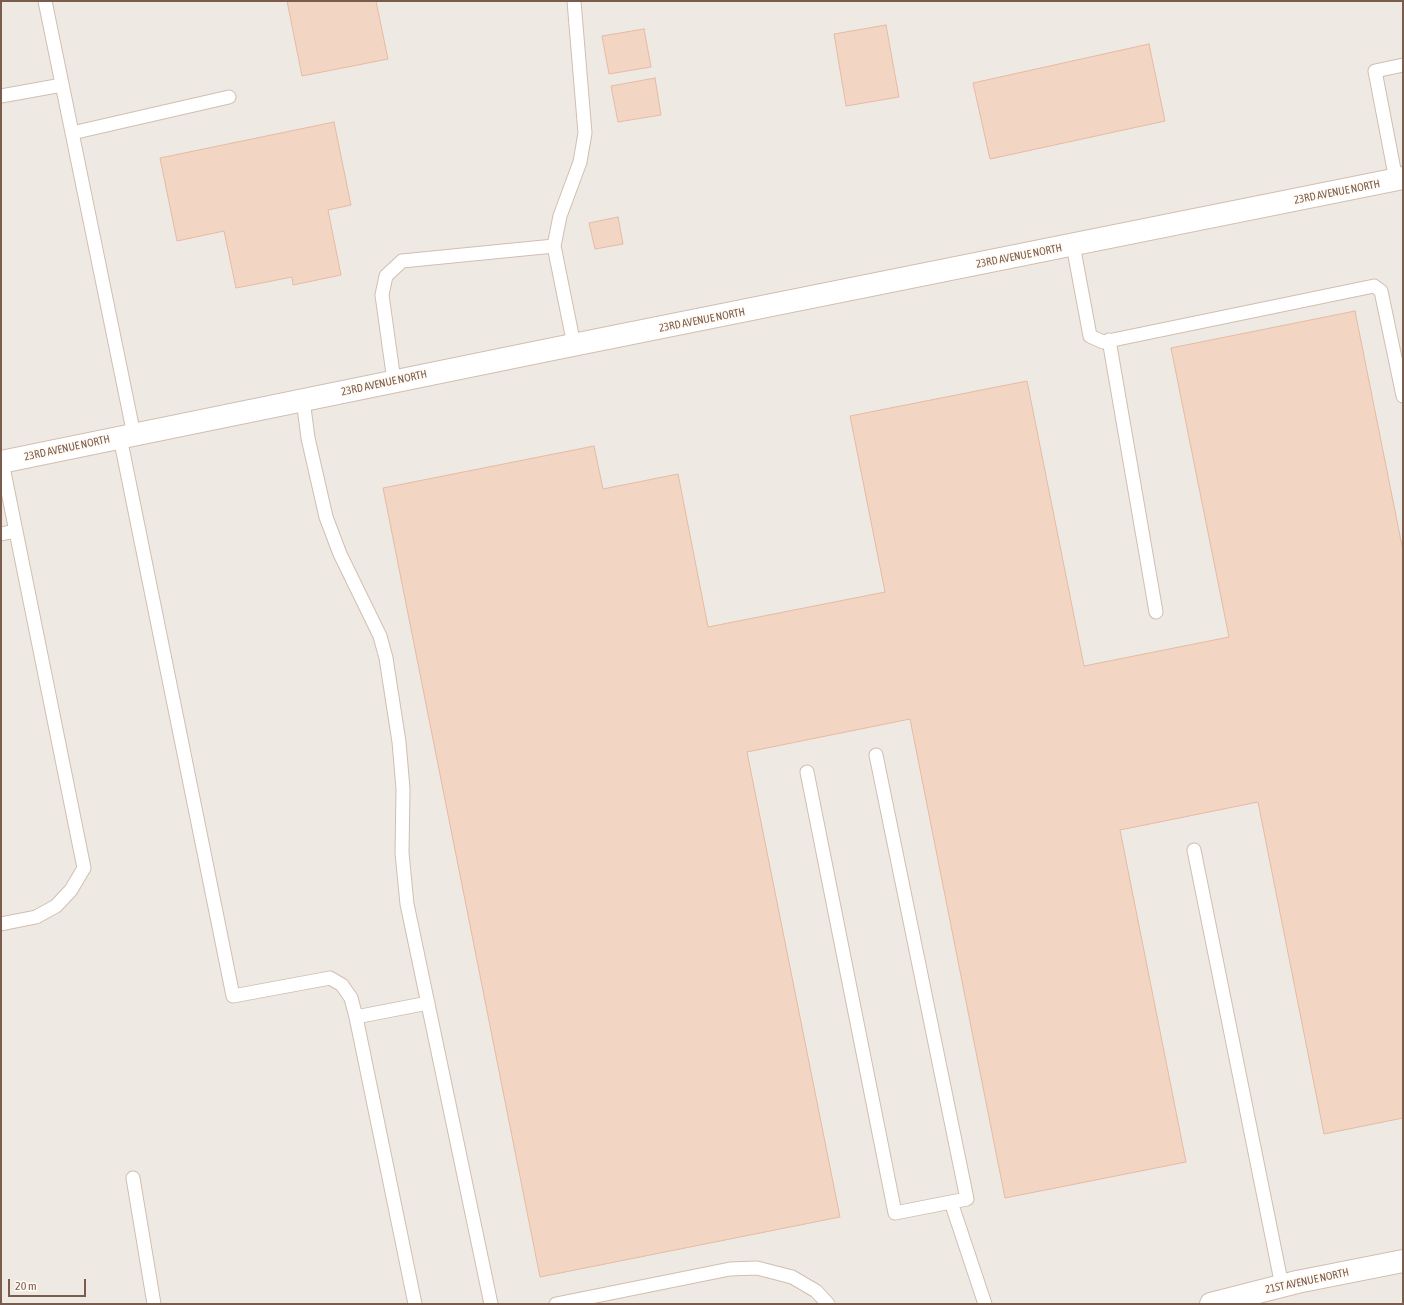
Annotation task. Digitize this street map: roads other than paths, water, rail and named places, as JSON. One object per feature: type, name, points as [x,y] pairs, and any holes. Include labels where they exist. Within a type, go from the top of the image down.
[{"type":"street","name":"23RD AVENUE NORTH","points":[[2,462],[394,381],[1400,179]]},
{"type":"street","name":"21ST AVENUE NORTH","points":[[1211,1304],[1282,1286],[1403,1261]]},
{"type":"lane","points":[[45,1],[72,133],[127,436],[233,996],[330,978],[342,985],[351,998],[415,1304]]},
{"type":"lane","points":[[574,1],[585,133],[580,162],[560,216],[554,246],[574,345]]},
{"type":"lane","points":[[1400,179],[1375,71],[1403,65]]},
{"type":"lane","points":[[1,96],[62,85]]},
{"type":"lane","points":[[72,133],[229,98]]},
{"type":"lane","points":[[1072,245],[1090,336],[1103,342],[1374,286],[1381,291],[1403,396]]},
{"type":"lane","points":[[394,381],[382,295],[386,276],[402,260],[554,246]]},
{"type":"lane","points":[[1109,340],[1156,612]]},
{"type":"lane","points":[[303,400],[308,438],[326,517],[340,554],[380,636],[386,658],[399,742],[403,789],[403,874],[407,904],[491,1304]]},
{"type":"lane","points":[[1,924],[36,917],[56,906],[71,890],[84,868],[2,462]]},
{"type":"lane","points":[[1,534],[16,531]]},
{"type":"lane","points":[[807,772],[895,1213],[967,1199],[876,755]]},
{"type":"lane","points":[[1194,850],[1282,1286]]},
{"type":"lane","points":[[356,1017],[428,1003]]},
{"type":"lane","points":[[133,1178],[154,1304]]},
{"type":"lane","points":[[951,1202],[985,1304]]},
{"type":"lane","points":[[556,1304],[730,1269],[758,1268],[792,1277],[816,1291],[828,1304]]}]
